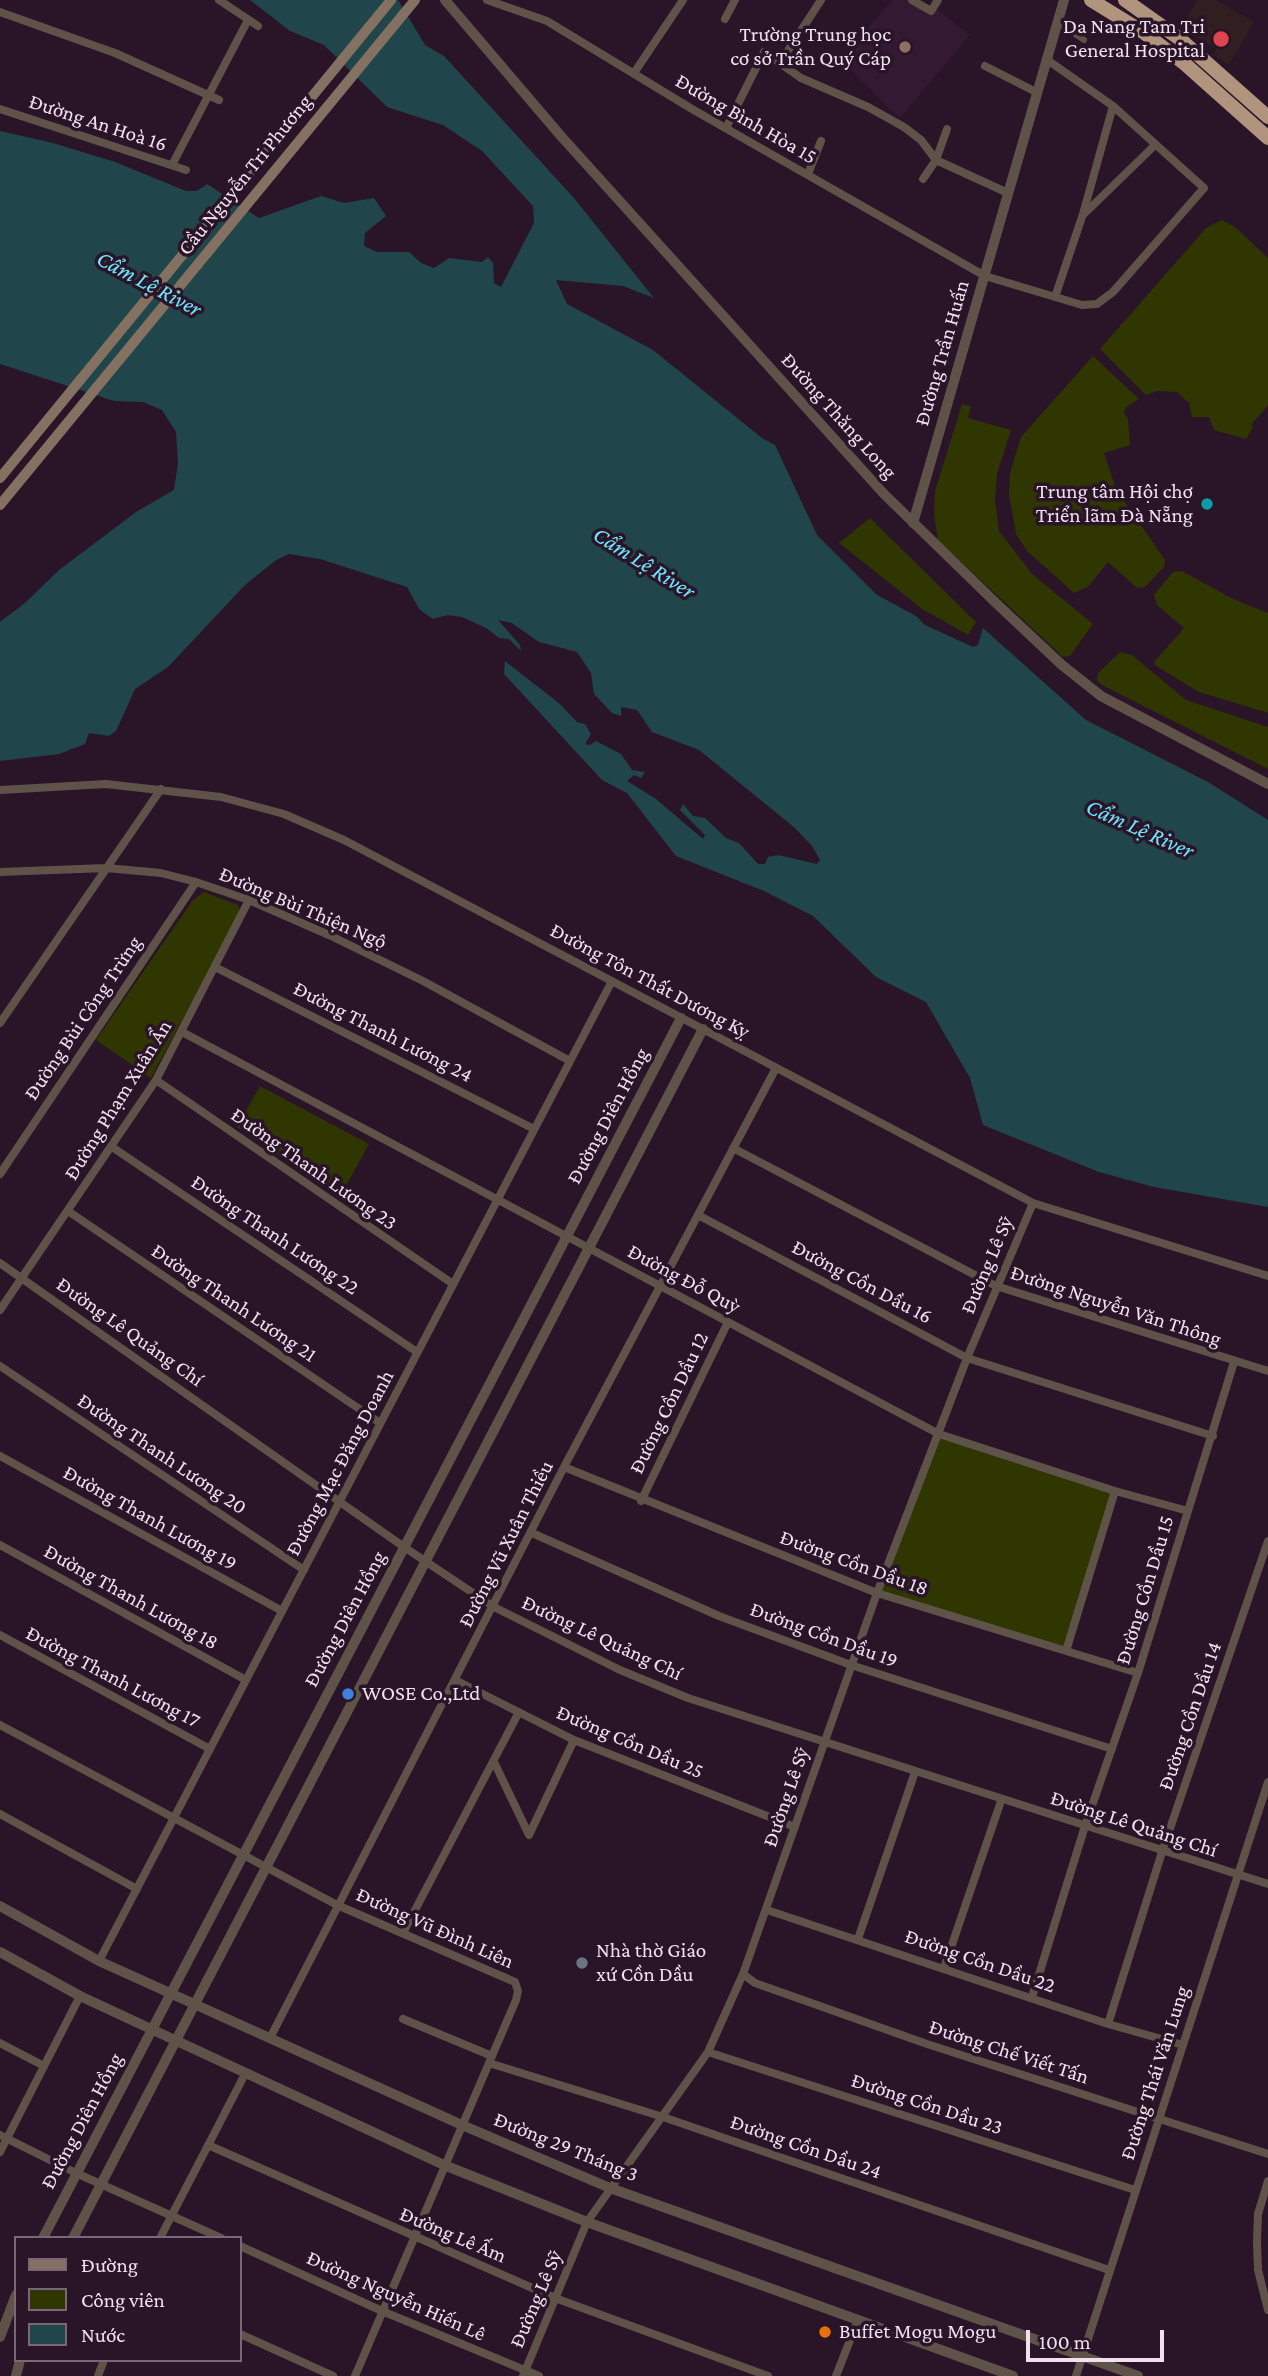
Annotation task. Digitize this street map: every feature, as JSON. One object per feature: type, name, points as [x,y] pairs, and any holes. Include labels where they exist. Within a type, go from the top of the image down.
[{"type":"highway","points":[[1091,0],[1143,32],[1185,64],[1268,138]]},
{"type":"highway","points":[[1125,0],[1180,39],[1268,117]]},
{"type":"main road","name":"Cầu Nguyễn Tri Phương","points":[[0,478],[391,0]]},
{"type":"main road","name":"Cầu Nguyễn Tri Phương","points":[[0,505],[415,0]]},
{"type":"street","points":[[219,0],[258,26]]},
{"type":"street","name":"Đường Thăng Long","points":[[445,0],[689,280],[913,523],[1062,665],[1101,696],[1268,784]]},
{"type":"street","name":"Đường Bình Hòa 15","points":[[487,0],[547,21],[726,128],[985,276],[1082,305],[1097,304],[1113,292],[1204,188],[1155,145]]},
{"type":"street","points":[[634,73],[683,0]]},
{"type":"street","points":[[724,19],[735,0]]},
{"type":"street","points":[[780,63],[821,0]]},
{"type":"street","points":[[912,0],[931,11],[938,0]]},
{"type":"street","name":"Đường Trần Huấn","points":[[913,523],[1064,0]]},
{"type":"street","points":[[0,12],[84,41],[219,100]]},
{"type":"street","points":[[172,165],[248,20]]},
{"type":"street","points":[[1057,22],[1084,40]]},
{"type":"street","points":[[726,128],[761,54],[766,53],[802,78],[868,107],[904,127],[921,140],[936,160],[1008,193]]},
{"type":"street","points":[[1045,59],[1113,106],[1155,145],[1083,214]]},
{"type":"street","points":[[985,66],[1036,92]]},
{"type":"street","points":[[1055,297],[1083,214],[1113,106]]},
{"type":"street","name":"Đường An Hoà 16","points":[[0,109],[186,170]]},
{"type":"street","points":[[923,179],[936,160],[947,129]]},
{"type":"street","points":[[808,174],[821,141]]},
{"type":"street","name":"Đường Tôn Thất Dương Kỵ","points":[[0,790],[106,784],[221,797],[284,814],[344,840],[1033,1203],[1268,1276]]},
{"type":"street","points":[[0,1023],[161,789]]},
{"type":"street","name":"Đường Bùi Thiện Ngộ","points":[[0,872],[106,868],[161,873],[195,882],[249,900],[411,975],[570,1061]]},
{"type":"street","name":"Đường Bùi Công Trừng","points":[[0,1174],[195,882]]},
{"type":"street","name":"Đường Phạm Xuân Ẩn","points":[[0,1310],[156,1080],[249,900]]},
{"type":"street","name":"Đường Thanh Lương 24","points":[[215,967],[534,1129]]},
{"type":"street","name":"Đường Mạc Đăng Doanh","points":[[100,1961],[612,981]]},
{"type":"street","name":"Đường Diên Hồng","points":[[44,2236],[681,1017]]},
{"type":"street","name":"Đường Diên Hồng","points":[[74,2236],[703,1029]]},
{"type":"street","name":"Đường Đỗ Quỳ","points":[[182,1032],[939,1434],[1115,1492],[1188,1511]]},
{"type":"street","name":"Đường Vũ Xuân Thiều","points":[[270,2038],[564,1467],[776,1068]]},
{"type":"street","name":"Đường Thanh Lương 23","points":[[156,1080],[453,1284]]},
{"type":"street","name":"Đường Thanh Lương 22","points":[[112,1147],[418,1352]]},
{"type":"street","name":"Đường Nguyễn Văn Thông","points":[[733,1148],[996,1286],[1268,1371]]},
{"type":"street","name":"Đường Lê Sỹ","points":[[524,2373],[587,2222],[708,2052],[743,1974],[877,1594],[967,1358],[1033,1203]]},
{"type":"street","name":"Đường Thanh Lương 21","points":[[68,1212],[380,1423]]},
{"type":"street","name":"Đường Cồn Dầu 16","points":[[698,1215],[967,1358],[1213,1436]]},
{"type":"street","name":"Đường Lê Quảng Chí","points":[[0,1263],[404,1547],[494,1607],[620,1670],[688,1698],[1161,1852],[1268,1884]]},
{"type":"street","name":"Đường Cồn Dầu 12","points":[[641,1501],[728,1322]]},
{"type":"street","name":"Đường Cồn Dầu 15","points":[[1032,1997],[1085,1826],[1138,1673],[1234,1362]]},
{"type":"street","name":"Đường Thanh Lương 20","points":[[0,1366],[303,1570]]},
{"type":"street","name":"Đường Thanh Lương 19","points":[[0,1456],[282,1611]]},
{"type":"street","name":"Đường Cồn Dầu 18","points":[[564,1467],[641,1501],[877,1594],[1138,1673]]},
{"type":"street","points":[[1066,1651],[1115,1492]]},
{"type":"street","name":"Đường Cồn Dầu 19","points":[[532,1533],[719,1616],[851,1665],[1112,1749]]},
{"type":"street","name":"Đường Cồn Dầu 14","points":[[1108,2024],[1161,1852],[1268,1541]]},
{"type":"street","name":"Đường Thanh Lương 18","points":[[0,1545],[246,1680]]},
{"type":"street","name":"Đường Thanh Lương 17","points":[[0,1635],[210,1749]]},
{"type":"street","name":"Đường Cồn Dầu 25","points":[[456,1680],[574,1740],[795,1827]]},
{"type":"street","points":[[403,1933],[519,1712]]},
{"type":"street","name":"Đường Vũ Đình Liên","points":[[0,1726],[264,1869],[337,1905],[515,1982],[519,1991],[516,2000],[355,2376]]},
{"type":"street","points":[[494,1762],[529,1835],[574,1740]]},
{"type":"street","points":[[858,1939],[915,1772]]},
{"type":"street","name":"Đường Thái Văn Lung","points":[[1076,2376],[1268,1782]]},
{"type":"street","points":[[944,1968],[1002,1801]]},
{"type":"street","points":[[0,1814],[137,1889]]},
{"type":"street","name":"Đường 29 Tháng 3","points":[[0,1906],[100,1961],[462,2125],[610,2188],[1138,2376]]},
{"type":"street","name":"Đường Cồn Dầu 22","points":[[766,1910],[1108,2024],[1183,2045]]},
{"type":"street","points":[[0,1952],[80,1996],[444,2165],[587,2222],[1013,2376]]},
{"type":"street","name":"Đường Chế Viết Tấn","points":[[743,1974],[755,1983],[927,2044],[1268,2154]]},
{"type":"street","points":[[0,2152],[3,2137],[80,1996]]},
{"type":"street","name":"Đường Cồn Dầu 24","points":[[403,2019],[491,2060],[663,2116],[1110,2270]]},
{"type":"street","points":[[0,2043],[44,2066]]},
{"type":"street","name":"Đường Cồn Dầu 23","points":[[708,2052],[1135,2190]]},
{"type":"street","points":[[161,2236],[245,2074]]},
{"type":"street","points":[[3,2137],[217,2236]]},
{"type":"street","name":"Đường Lê Ấm","points":[[208,2145],[413,2238],[555,2298],[768,2376]]},
{"type":"street","points":[[1268,2181],[1258,2214],[1258,2270],[1268,2310]]},
{"type":"street","name":"Đường Nguyễn Hiến Lê","points":[[242,2247],[524,2373],[539,2376]]},
{"type":"street","points":[[0,2337],[14,2300]]},
{"type":"street","points":[[836,2376],[858,2320]]},
{"type":"street","points":[[242,2335],[333,2376]]},
{"type":"shaded area","name":"Trường Trung học cơ sở Trần Quý Cáp","points":[[893,0],[909,0],[929,15],[935,8],[970,35],[900,118],[839,59]]},
{"type":"shaded area","name":"Da Nang Tam Tri General Hospital","points":[[1197,0],[1216,0],[1254,22],[1229,65],[1213,55],[1216,49],[1181,29]]},
{"type":"green space","points":[[1222,220],[1235,227],[1268,258],[1268,405],[1251,425],[1253,427],[1246,439],[1214,430],[1209,417],[1192,417],[1189,403],[1177,392],[1157,391],[1146,395],[1100,349],[1206,228]]},
{"type":"green space","points":[[1093,356],[1139,399],[1126,407],[1124,413],[1128,419],[1130,445],[1104,453],[1116,489],[1165,560],[1164,567],[1145,587],[1137,588],[1108,562],[1088,587],[1074,593],[1027,551],[1016,534],[1009,494],[1010,473],[1021,437]]},
{"type":"green space","points":[[962,404],[971,406],[968,418],[1011,430],[997,474],[995,500],[999,531],[1032,574],[1093,624],[1070,656],[1063,657],[938,540],[934,515],[935,491]]},
{"type":"green space","points":[[870,518],[976,622],[968,635],[922,609],[839,543]]},
{"type":"green space","points":[[1182,571],[1233,599],[1268,613],[1268,713],[1199,692],[1156,666],[1154,662],[1184,628],[1157,605],[1154,595],[1173,572]]},
{"type":"green space","points":[[1120,652],[1132,655],[1186,700],[1268,727],[1268,769],[1102,685],[1097,680],[1098,673]]},
{"type":"green space","points":[[204,892],[238,905],[241,911],[151,1078],[96,1040],[193,900]]},
{"type":"green space","points":[[260,1086],[369,1144],[340,1197],[237,1127]]},
{"type":"green space","points":[[939,1434],[1115,1491],[1066,1651],[877,1593]]},
{"type":"water","name":"Cẩm Lệ River","points":[[250,0],[398,0],[425,45],[444,56],[574,198],[654,298],[623,286],[556,280],[567,304],[653,350],[762,438],[775,445],[817,535],[877,595],[916,616],[925,625],[973,647],[978,645],[983,628],[1086,720],[1208,782],[1268,820],[1268,1207],[1154,1187],[1099,1172],[983,1125],[970,1078],[926,1002],[876,977],[813,916],[764,891],[676,856],[627,793],[602,780],[504,674],[505,661],[560,704],[577,722],[585,724],[591,734],[585,744],[590,745],[596,741],[621,754],[632,770],[645,772],[641,778],[634,775],[627,781],[656,799],[703,839],[705,835],[680,810],[683,804],[693,816],[705,818],[726,838],[739,843],[758,864],[765,864],[768,857],[778,855],[817,864],[820,860],[812,846],[795,828],[699,750],[652,732],[637,710],[621,707],[621,716],[612,713],[594,694],[591,673],[577,652],[539,642],[512,623],[498,620],[520,645],[521,651],[509,639],[499,638],[486,628],[462,617],[448,615],[433,619],[419,609],[407,587],[320,559],[289,554],[276,560],[245,585],[168,667],[135,689],[116,731],[109,736],[89,733],[85,744],[59,754],[0,761],[0,622],[25,603],[59,570],[136,512],[174,490],[178,463],[176,432],[162,410],[143,402],[114,401],[0,364],[0,131],[53,143],[115,162],[186,191],[197,191],[207,184],[259,218],[321,196],[344,203],[374,198],[386,216],[365,233],[364,246],[377,252],[409,252],[421,263],[434,268],[449,258],[482,262],[488,257],[493,263],[494,283],[501,287],[534,223],[533,206],[482,151],[443,125],[387,107],[324,45],[290,31]]},
{"type":"place","name":"Da Nang Tam Tri General Hospital","points":[[1221,39]]},
{"type":"place","name":"Trường Trung học cơ sở Trần Quý Cáp","points":[[905,47]]},
{"type":"place","name":"Trung tâm Hội chợ Triển lãm Đà Nẵng","points":[[1207,504]]},
{"type":"place","name":"WOSE Co.,Ltd","points":[[348,1694]]},
{"type":"place","name":"Nhà thờ Giáo xứ Cồn Dầu","points":[[582,1963]]},
{"type":"place","name":"Buffet Mogu Mogu","points":[[825,2332]]}]
